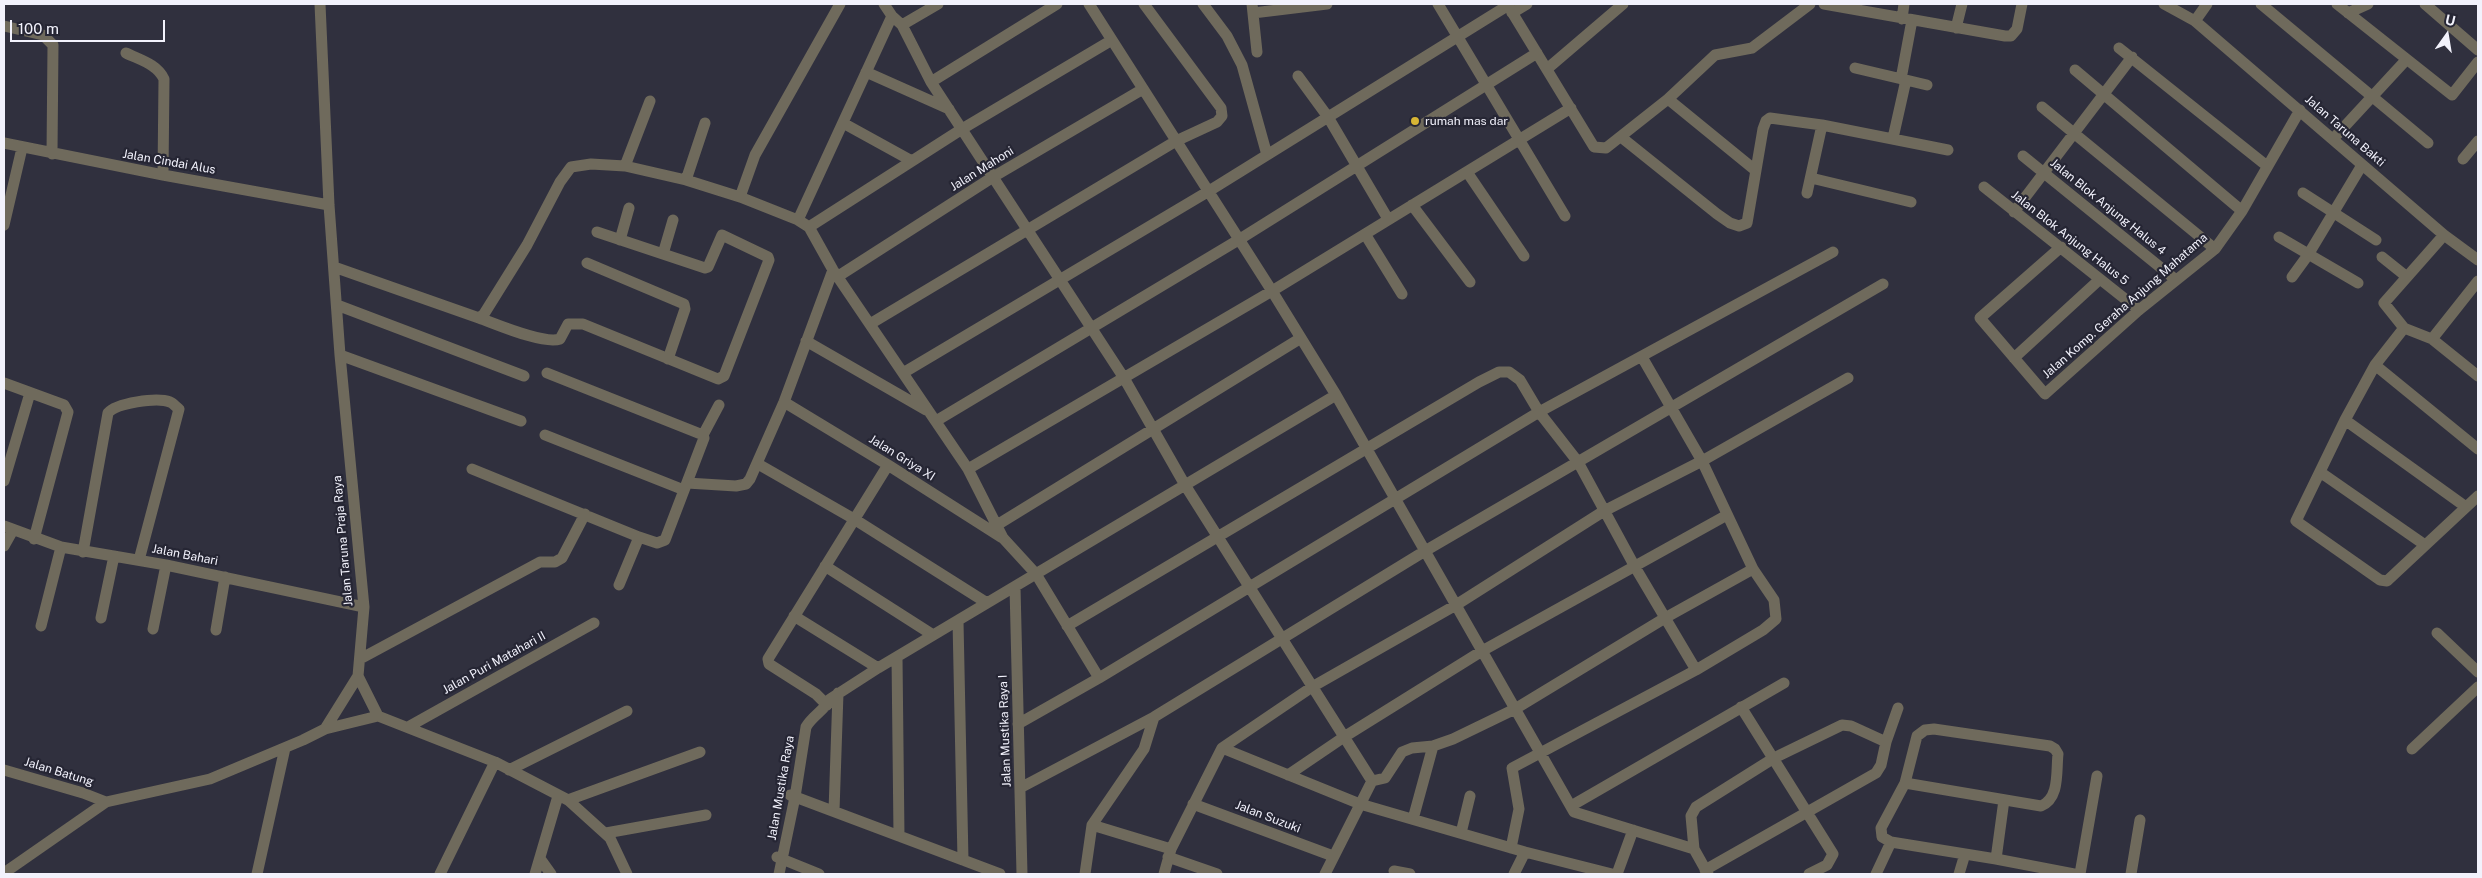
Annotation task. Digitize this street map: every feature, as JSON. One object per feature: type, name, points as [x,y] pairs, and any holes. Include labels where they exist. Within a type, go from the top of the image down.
[{"type":"street","name":"Jalan Taruna Praja Raya","points":[[320,4],[329,205],[340,355],[364,606],[358,676]]},
{"type":"street","points":[[740,197],[755,155],[840,4]]},
{"type":"street","points":[[884,4],[902,26],[931,82],[1124,378],[1185,485],[1372,780]]},
{"type":"street","points":[[902,26],[938,4]]},
{"type":"street","points":[[931,82],[1057,4]]},
{"type":"street","points":[[1089,4],[1240,239],[1336,395],[1574,812],[1694,849]]},
{"type":"street","points":[[870,324],[1176,141],[1217,122],[1222,116],[1221,108],[1144,4]]},
{"type":"street","points":[[1203,4],[1227,36],[1242,65],[1267,155]]},
{"type":"street","points":[[1257,52],[1253,9],[1327,4]]},
{"type":"street","points":[[1438,4],[1485,86],[1565,216]]},
{"type":"street","points":[[903,372],[1209,191],[1457,37],[1509,7],[1527,4]]},
{"type":"street","points":[[1547,69],[1623,4]]},
{"type":"street","points":[[1509,7],[1594,147],[1606,148],[1668,99],[1715,56],[1752,48],[1810,4]]},
{"type":"street","points":[[1824,4],[2011,36],[2017,29],[2022,4]]},
{"type":"street","points":[[1892,138],[1903,79],[1907,19],[1904,4]]},
{"type":"street","points":[[1956,28],[1962,4]]},
{"type":"street","name":"Jalan Taruna Bakti","points":[[2164,4],[2195,21],[2444,235],[2478,260]]},
{"type":"street","points":[[2195,21],[2206,4]]},
{"type":"street","points":[[2261,4],[2372,94],[2428,143]]},
{"type":"street","points":[[2337,4],[2406,60],[2452,94],[2478,62]]},
{"type":"street","points":[[2348,13],[2368,4]]},
{"type":"street","points":[[2426,4],[2478,50]]},
{"type":"street","points":[[798,220],[892,16]]},
{"type":"street","points":[[4,26],[43,35],[53,45],[52,154]]},
{"type":"street","points":[[809,227],[962,129],[1112,40]]},
{"type":"street","points":[[2119,48],[2267,166]]},
{"type":"street","points":[[126,53],[160,70],[164,79],[162,175]]},
{"type":"street","points":[[933,417],[1092,329],[1240,239],[1537,53]]},
{"type":"street","points":[[2014,212],[2132,57]]},
{"type":"street","points":[[2333,139],[2372,94],[2406,60]]},
{"type":"street","points":[[1855,68],[1927,85]]},
{"type":"street","points":[[2075,70],[2242,211]]},
{"type":"street","points":[[866,72],[949,109]]},
{"type":"street","points":[[1298,76],[1328,117],[1358,165],[1388,220]]},
{"type":"street","name":"Jalan Mahoni","points":[[835,273],[1143,89]]},
{"type":"street","points":[[1668,99],[1755,170]]},
{"type":"street","points":[[625,166],[650,101]]},
{"type":"street","points":[[2042,107],[2215,249]]},
{"type":"street","points":[[968,469],[1272,290],[1571,108]]},
{"type":"street","name":"Jalan Komp. Geraha Anjung Mahatama","points":[[2014,358],[2045,394],[2139,310],[2215,249],[2242,211],[2300,110]]},
{"type":"street","points":[[1621,137],[1730,224],[1739,226],[1747,223],[1763,129],[1766,121],[1770,118],[1776,117],[1822,125],[1948,150]]},
{"type":"street","points":[[686,180],[704,123]]},
{"type":"street","points":[[842,123],[912,161]]},
{"type":"street","points":[[1807,193],[1822,125]]},
{"type":"street","points":[[2463,158],[2478,141]]},
{"type":"street","name":"Jalan Cindai Alus","points":[[4,143],[162,175],[329,205]]},
{"type":"street","points":[[4,225],[22,148]]},
{"type":"street","name":"Jalan Blok Anjung Halus 4","points":[[2022,156],[2176,280]]},
{"type":"street","points":[[479,318],[484,314],[527,245],[560,182],[571,167],[591,164],[625,166],[686,180],[740,197],[798,220],[809,227],[835,273],[968,469],[1003,538],[1036,574],[1099,678]]},
{"type":"street","points":[[2292,277],[2335,212],[2362,164]]},
{"type":"street","points":[[1467,172],[1524,256]]},
{"type":"street","points":[[1811,178],[1911,202]]},
{"type":"street","name":"Jalan Blok Anjung Halus 5","points":[[1984,187],[2139,310]]},
{"type":"street","points":[[2303,193],[2376,240]]},
{"type":"street","points":[[1412,205],[1470,282]]},
{"type":"street","points":[[620,240],[629,208]]},
{"type":"street","points":[[663,254],[673,220]]},
{"type":"street","points":[[334,267],[526,335],[555,340],[560,339],[568,324],[583,324],[718,379],[724,376],[769,258],[722,235],[707,268],[597,232]]},
{"type":"street","points":[[1365,234],[1402,294]]},
{"type":"street","points":[[2444,235],[2384,303],[2404,328],[2432,339],[2477,373]]},
{"type":"street","points":[[2279,237],[2358,283]]},
{"type":"street","points":[[2061,247],[1980,318],[2014,358],[2099,280]]},
{"type":"street","points":[[1018,724],[1250,588],[1540,412],[1833,252]]},
{"type":"street","points":[[2382,257],[2407,277]]},
{"type":"street","points":[[587,263],[684,304],[686,310],[668,359]]},
{"type":"street","points":[[545,435],[686,486],[742,486],[750,479],[758,464],[835,273]]},
{"type":"street","points":[[2432,339],[2478,281]]},
{"type":"street","points":[[1020,788],[1154,717],[1425,551],[1883,284]]},
{"type":"street","points":[[337,305],[524,376]]},
{"type":"street","points":[[2404,328],[2375,365],[2345,420],[2296,521],[2380,580],[2392,579],[2425,545],[2478,496]]},
{"type":"street","points":[[996,525],[1301,338]]},
{"type":"street","points":[[806,341],[933,417]]},
{"type":"street","points":[[340,355],[521,421]]},
{"type":"street","points":[[1512,848],[1519,809],[1512,768],[1696,670],[1763,630],[1776,619],[1774,600],[1752,569],[1702,461],[1642,357]]},
{"type":"street","points":[[2375,365],[2478,449]]},
{"type":"street","points":[[1067,626],[1366,448],[1499,372],[1509,372],[1520,380],[1540,412],[1578,462],[1604,511],[1696,670]]},
{"type":"street","points":[[547,373],[703,435]]},
{"type":"street","points":[[1164,874],[1170,853],[1222,748],[1312,686],[1456,605],[1604,511],[1702,461],[1848,378]]},
{"type":"street","points":[[4,383],[64,406],[68,412],[34,539]]},
{"type":"street","points":[[4,482],[30,393]]},
{"type":"street","name":"Jalan Mustika Raya","points":[[772,874],[779,858],[792,796],[800,727],[806,715],[878,668],[987,602],[1336,395]]},
{"type":"street","points":[[84,552],[108,413],[116,406],[158,400],[171,402],[179,409],[139,560]]},
{"type":"street","name":"Jalan Griya XI","points":[[784,402],[1003,538]]},
{"type":"street","points":[[472,469],[657,543],[665,540],[703,435],[719,405]]},
{"type":"street","points":[[2345,420],[2466,507]]},
{"type":"street","points":[[758,464],[854,519],[987,602]]},
{"type":"street","points":[[834,811],[829,699],[769,664],[768,661],[888,465]]},
{"type":"street","points":[[2320,472],[2425,545]]},
{"type":"street","points":[[360,659],[540,562],[555,562],[562,558],[585,514]]},
{"type":"street","points":[[1288,774],[1482,651],[1727,515]]},
{"type":"street","points":[[4,546],[8,528]]},
{"type":"street","name":"Jalan Bahari","points":[[8,528],[34,539],[61,547],[166,565],[364,606]]},
{"type":"street","points":[[619,585],[639,537]]},
{"type":"street","points":[[41,626],[61,547]]},
{"type":"street","points":[[101,618],[114,556]]},
{"type":"street","points":[[154,630],[166,565]]},
{"type":"street","points":[[825,566],[933,635]]},
{"type":"street","points":[[1372,780],[1385,778],[1402,752],[1412,748],[1433,746],[1452,739],[1515,709],[1665,618],[1752,569]]},
{"type":"street","points":[[216,630],[225,577]]},
{"type":"street","name":"Jalan Mustika Raya I","points":[[1015,587],[1022,874]]},
{"type":"street","points":[[794,616],[878,668]]},
{"type":"street","points":[[958,621],[963,860]]},
{"type":"street","name":"Jalan Puri Matahari II","points":[[408,727],[594,623]]},
{"type":"street","points":[[2437,633],[2478,672]]},
{"type":"street","points":[[897,657],[899,836]]},
{"type":"street","points":[[358,676],[378,716]]},
{"type":"street","points":[[325,729],[358,676]]},
{"type":"street","points":[[1571,806],[1784,683]]},
{"type":"street","points":[[2412,749],[2478,687]]},
{"type":"street","points":[[1741,707],[1833,854],[1827,865],[1809,874]]},
{"type":"street","points":[[1886,742],[1851,726],[1842,725],[1774,758],[1696,807],[1691,816],[1694,849],[1706,872],[1807,810],[1876,773],[1881,764],[1886,742],[1898,708]]},
{"type":"street","points":[[509,770],[627,711]]},
{"type":"street","points":[[4,873],[106,802],[210,779],[325,729],[378,716],[495,762],[563,798],[606,833],[615,844],[627,874]]},
{"type":"street","points":[[1085,874],[1092,825],[1144,749],[1154,717]]},
{"type":"street","points":[[1905,783],[2041,806],[2048,803],[2054,795],[2058,754],[2055,748],[1934,729],[1925,730],[1917,736],[1905,783],[1881,828],[1882,837],[1891,842],[1996,859],[2013,869],[2074,874]]},
{"type":"street","points":[[1413,819],[1433,746]]},
{"type":"street","points":[[257,874],[285,748]]},
{"type":"street","points":[[1222,748],[1360,804],[1525,852],[1612,874]]},
{"type":"street","points":[[563,798],[700,752]]},
{"type":"street","points":[[440,874],[495,762]]},
{"type":"street","name":"Jalan Batung","points":[[4,770],[84,793],[106,802]]},
{"type":"street","points":[[2080,874],[2097,776]]},
{"type":"street","points":[[1325,874],[1372,780]]},
{"type":"street","points":[[792,796],[1000,874]]},
{"type":"street","points":[[1461,833],[1470,796]]},
{"type":"street","points":[[535,874],[563,798]]},
{"type":"street","points":[[1996,859],[2004,800]]},
{"type":"street","name":"Jalan Suzuki","points":[[1194,804],[1333,856]]},
{"type":"street","points":[[606,833],[706,814]]},
{"type":"street","points":[[2131,874],[2140,820]]},
{"type":"street","points":[[1092,825],[1170,853],[1217,874]]},
{"type":"street","points":[[1617,874],[1633,830]]},
{"type":"street","points":[[1876,874],[1891,842]]},
{"type":"street","points":[[1514,874],[1525,852]]},
{"type":"street","points":[[1959,874],[1965,854]]},
{"type":"street","points":[[779,858],[819,874]]},
{"type":"street","name":"Jalan Mustika Raya","points":[[779,858],[779,874]]},
{"type":"street","points":[[541,860],[551,874]]},
{"type":"street","points":[[1394,871],[1410,874]]},
{"type":"place","name":"rumah mas dar","points":[[1415,121]]}]
